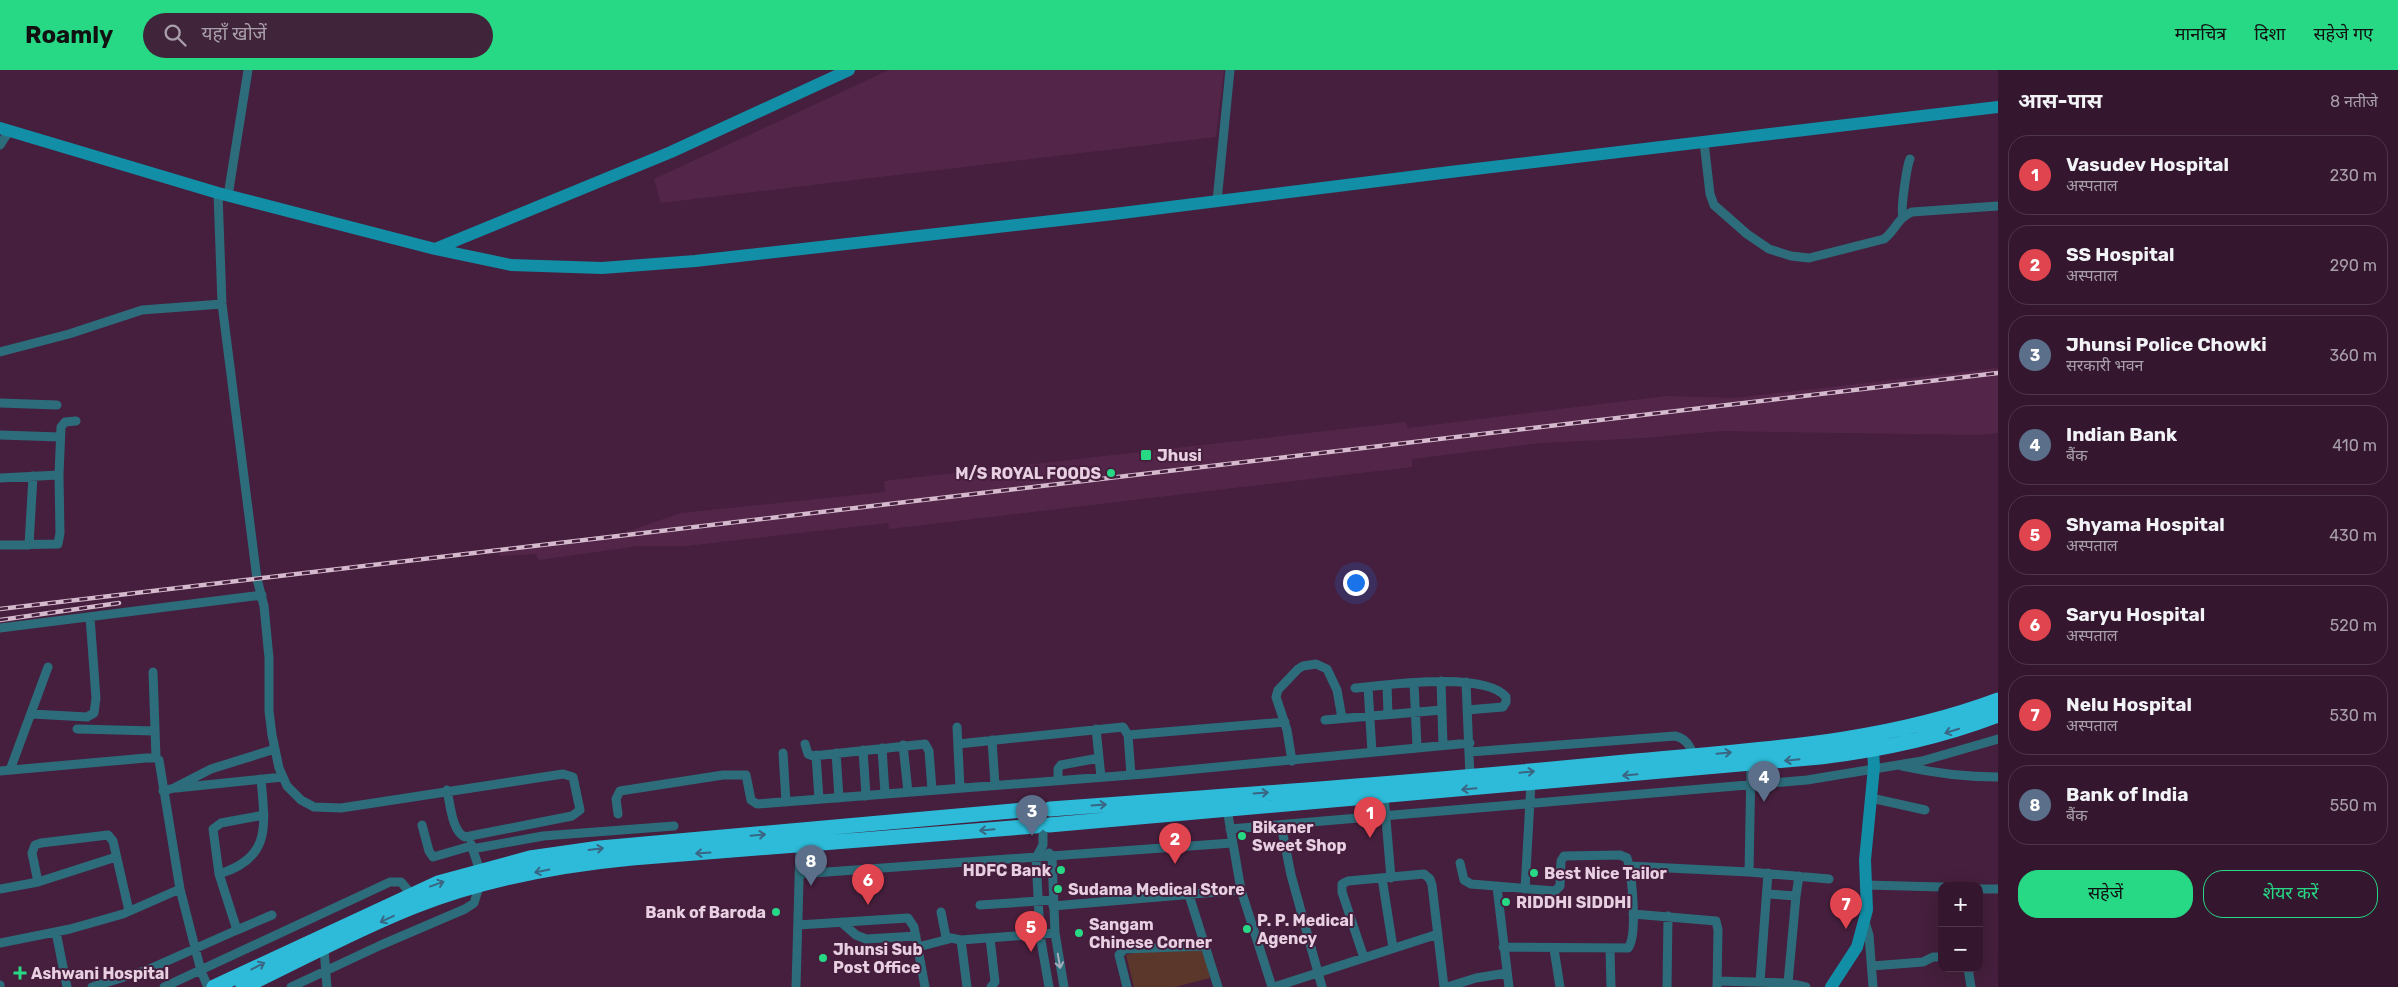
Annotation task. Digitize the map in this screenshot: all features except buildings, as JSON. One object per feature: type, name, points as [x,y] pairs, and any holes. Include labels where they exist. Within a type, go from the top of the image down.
[{"type":"highway","points":[[206,980],[406,888],[438,883],[530,858],[600,848],[1034,809],[1040,806],[1050,809],[1470,773],[1690,748],[1820,744],[1866,737],[1924,723],[1998,700]]},
{"type":"highway","points":[[243,987],[413,907],[479,873],[595,862],[1043,827],[1227,809],[1751,765],[1872,750],[1943,734],[1998,716]]},
{"type":"highway","points":[[1034,809],[1030,818],[1043,827]]},
{"type":"highway","points":[[1043,827],[1053,816],[1050,809]]},
{"type":"street","points":[[248,70],[223,195],[222,304],[256,570],[262,596],[270,667],[270,722],[278,768],[287,786],[301,800],[314,807],[341,808],[447,790],[563,774],[573,777],[580,810],[576,814],[433,857],[429,851],[422,825]]},
{"type":"street","points":[[820,70],[824,83]]},
{"type":"street","points":[[435,249],[671,152],[849,70]]},
{"type":"street","points":[[1217,201],[1230,70]]},
{"type":"street","points":[[0,145],[4,130],[223,195],[435,249],[522,266],[573,268],[695,262],[1998,107]]},
{"type":"street","points":[[1704,142],[1710,194],[1714,206],[1747,234],[1769,249],[1791,256],[1809,258],[1821,256],[1884,239],[1892,234],[1903,217],[1912,212],[1998,206]]},
{"type":"street","points":[[1903,217],[1901,209],[1906,182],[1906,169],[1910,158]]},
{"type":"street","points":[[0,352],[70,334],[142,310],[222,304]]},
{"type":"street","points":[[0,403],[57,405]]},
{"type":"street","points":[[0,545],[58,544],[60,540],[60,436],[62,424],[76,421]]},
{"type":"street","points":[[0,435],[60,436]]},
{"type":"street","points":[[0,478],[59,475]]},
{"type":"street","points":[[29,545],[33,476]]},
{"type":"street","points":[[0,628],[262,596]]},
{"type":"street","points":[[32,714],[88,717],[94,713],[96,698],[90,617]]},
{"type":"street","points":[[1292,761],[1285,722],[1278,706],[1276,693],[1298,669],[1309,664],[1323,666],[1330,673],[1337,690],[1342,718]]},
{"type":"street","points":[[10,770],[48,667]]},
{"type":"street","points":[[153,672],[156,758],[160,765],[180,889],[195,950],[206,980]]},
{"type":"street","points":[[1441,681],[1444,745]]},
{"type":"street","points":[[1355,688],[1441,681],[1466,682],[1502,693],[1506,697],[1506,702],[1501,708],[1467,710]]},
{"type":"street","points":[[1466,682],[1470,773]]},
{"type":"street","points":[[1414,683],[1417,747]]},
{"type":"street","points":[[1387,685],[1388,714]]},
{"type":"street","points":[[1368,687],[1372,752]]},
{"type":"street","points":[[1325,720],[1442,710]]},
{"type":"street","points":[[1128,735],[1285,722]]},
{"type":"street","points":[[956,727],[960,788]]},
{"type":"street","points":[[958,744],[1123,727],[1128,735],[1131,775]]},
{"type":"street","points":[[77,729],[155,730]]},
{"type":"street","points":[[1096,729],[1101,777]]},
{"type":"street","points":[[618,814],[616,799],[620,791],[722,775],[746,775],[750,798],[753,803],[1131,775],[1444,745],[1470,750],[1675,736],[1690,748]]},
{"type":"street","points":[[1230,830],[1806,780],[1946,755],[1998,739]]},
{"type":"street","points":[[992,740],[995,785]]},
{"type":"street","points":[[805,744],[808,754],[816,756],[923,743],[928,746],[932,790]]},
{"type":"street","points":[[903,745],[908,792]]},
{"type":"street","points":[[882,748],[885,794]]},
{"type":"street","points":[[174,788],[211,769],[275,749]]},
{"type":"street","points":[[863,750],[866,796]]},
{"type":"street","points":[[1831,987],[1857,947],[1865,922],[1867,910],[1866,840],[1874,769],[1872,750]]},
{"type":"street","points":[[783,753],[786,802]]},
{"type":"street","points":[[836,753],[839,798]]},
{"type":"street","points":[[816,756],[819,799]]},
{"type":"street","points":[[0,771],[156,758]]},
{"type":"street","points":[[1058,780],[1058,769],[1061,765],[1099,758]]},
{"type":"street","points":[[1749,872],[1751,765]]},
{"type":"street","points":[[1897,765],[1973,778],[1998,777]]},
{"type":"street","points":[[163,791],[174,788],[283,777]]},
{"type":"street","points":[[220,874],[238,869],[250,859],[262,838],[264,815],[261,779]]},
{"type":"street","points":[[1525,889],[1531,783]]},
{"type":"street","points":[[291,987],[466,909],[474,903],[479,873],[471,846],[458,833],[447,790]]},
{"type":"street","points":[[1384,796],[1386,878],[1393,948]]},
{"type":"street","points":[[1871,798],[1925,810]]},
{"type":"street","points":[[1227,809],[1241,890],[1273,987],[1438,934]]},
{"type":"street","points":[[237,930],[220,874],[213,829],[221,823],[264,815]]},
{"type":"street","points":[[1281,825],[1291,875],[1322,987]]},
{"type":"street","points":[[471,846],[543,836],[674,826]]},
{"type":"street","points":[[1043,827],[1043,845],[1036,858],[1040,935],[1049,987]]},
{"type":"street","points":[[38,882],[32,848],[41,843],[108,835],[113,841],[129,911]]},
{"type":"street","points":[[799,874],[1232,843]]},
{"type":"street","points":[[1043,845],[1052,857],[1055,933],[1064,987]]},
{"type":"street","points":[[796,987],[800,846]]},
{"type":"street","points":[[1460,863],[1462,876],[1466,883],[1555,891],[1560,884],[1561,860],[1564,856],[1620,855],[1627,858],[1633,902],[1632,944],[1625,949],[1503,947]]},
{"type":"street","points":[[0,889],[38,882],[116,857]]},
{"type":"street","points":[[1629,866],[1768,873],[1829,880]]},
{"type":"street","points":[[1760,982],[1768,894],[1768,873]]},
{"type":"street","points":[[1364,958],[1342,892],[1342,884],[1348,881],[1420,874],[1427,876],[1432,885],[1445,987],[1476,978],[1507,973]]},
{"type":"street","points":[[1788,983],[1799,876]]},
{"type":"street","points":[[164,987],[206,980],[390,882],[406,888]]},
{"type":"street","points":[[1866,885],[1938,887]]},
{"type":"street","points":[[1497,887],[1509,987]]},
{"type":"street","points":[[1983,888],[1998,890]]},
{"type":"street","points":[[0,943],[56,932],[129,911],[180,889]]},
{"type":"street","points":[[980,905],[1038,901],[1053,903],[1241,890]]},
{"type":"street","points":[[1768,894],[1796,896]]},
{"type":"street","points":[[1189,895],[1218,987]]},
{"type":"street","points":[[1589,902],[1633,902]]},
{"type":"street","points":[[941,912],[943,932],[948,939]]},
{"type":"street","points":[[1633,914],[1716,921],[1718,930],[1717,984],[1760,982],[1788,983],[1806,987]]},
{"type":"street","points":[[92,987],[147,970],[272,915]]},
{"type":"street","points":[[1667,987],[1668,916]]},
{"type":"street","points":[[798,925],[904,917],[912,921],[925,987]]},
{"type":"street","points":[[841,922],[856,935],[866,939],[916,936]]},
{"type":"street","points":[[1865,922],[1869,935],[1873,987]]},
{"type":"street","points":[[56,932],[67,987]]},
{"type":"street","points":[[918,947],[948,939],[961,940],[1055,933]]},
{"type":"street","points":[[990,938],[995,982],[991,987]]},
{"type":"street","points":[[961,940],[967,987]]},
{"type":"street","points":[[1127,987],[1119,960],[1119,955],[1124,949],[1205,946]]},
{"type":"street","points":[[324,949],[327,987]]},
{"type":"street","points":[[1554,949],[1560,987]]},
{"type":"street","points":[[1610,949],[1612,987]]},
{"type":"street","points":[[1872,966],[1923,962],[1932,957],[1938,957]]},
{"type":"street","points":[[1968,972],[1970,987]]},
{"type":"shaded area","points":[[889,70],[1224,70],[1216,137],[661,203],[654,179]]},
{"type":"shaded area","points":[[1998,368],[1998,433],[1979,435],[1721,431],[1644,438],[1541,443],[1412,459],[1412,467],[889,529],[888,523],[686,546],[638,546],[539,560],[536,554],[500,556],[499,548],[623,533],[681,513],[885,492],[884,481],[1406,422],[1408,428],[1666,396],[1735,398]]},
{"type":"shaded area","points":[[1162,946],[1203,948],[1210,978],[1175,987],[1134,987],[1126,955]]},
{"type":"railway","points":[[0,609],[1998,373]]},
{"type":"railway","points":[[0,620],[119,603]]},
{"type":"place","name":"Jhusi","points":[[1146,455]]},
{"type":"place","name":"M/S ROYAL FOODS","points":[[1111,473]]},
{"type":"place","name":"Indian Bank","points":[[1764,802]]},
{"type":"place","name":"Jhunsi Police Chowki","points":[[1032,836]]},
{"type":"place","name":"Bikaner Sweet Shop","points":[[1242,836]]},
{"type":"place","name":"Vasudev Hospital","points":[[1370,838]]},
{"type":"place","name":"SS Hospital","points":[[1175,864]]},
{"type":"place","name":"HDFC Bank","points":[[1061,870]]},
{"type":"place","name":"Best Nice Tailor","points":[[1534,873]]},
{"type":"place","name":"Bank of India","points":[[811,886]]},
{"type":"place","name":"Sudama Medical Store","points":[[1058,889]]},
{"type":"place","name":"RIDDHI SIDDHI","points":[[1506,902]]},
{"type":"place","name":"Saryu Hospital","points":[[868,905]]},
{"type":"place","name":"Bank of Baroda","points":[[776,912]]},
{"type":"place","name":"P. P. Medical Agency","points":[[1247,929]]},
{"type":"place","name":"Nelu Hospital","points":[[1846,929]]},
{"type":"place","name":"Sangam Chinese Corner","points":[[1079,933]]},
{"type":"place","name":"Shyama Hospital","points":[[1031,952]]},
{"type":"place","name":"Jhunsi Sub Post Office","points":[[823,958]]},
{"type":"place","name":"Ashwani Hospital","points":[[20,973]]}]
